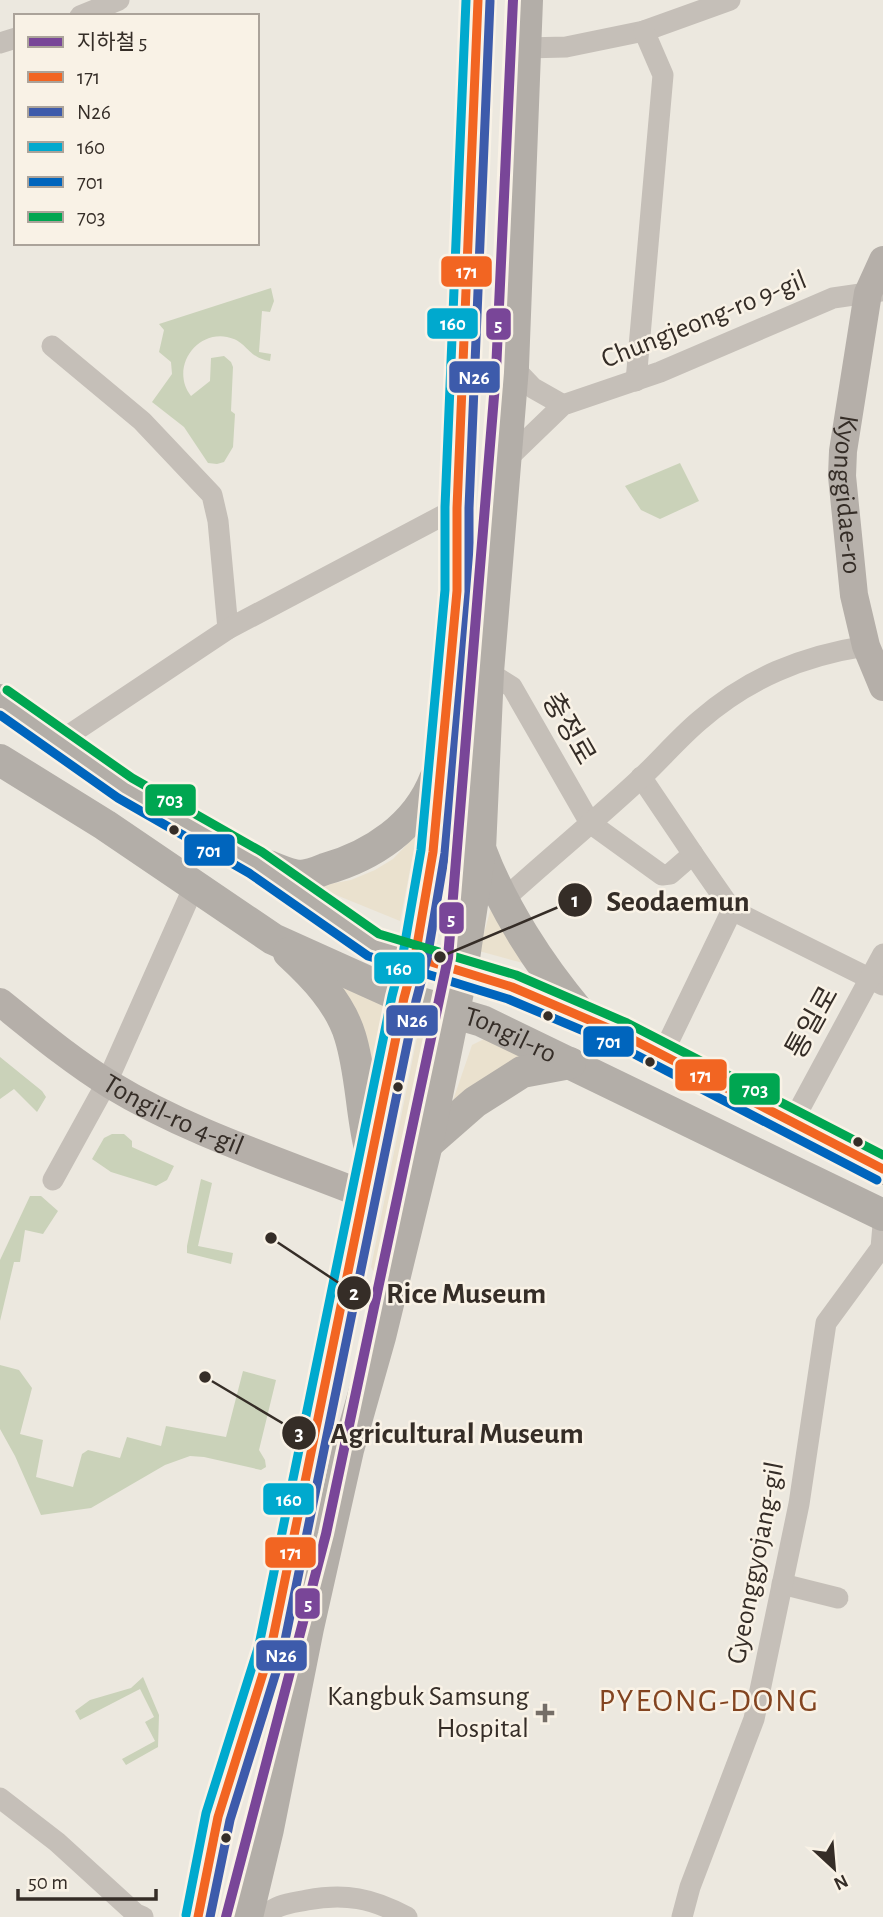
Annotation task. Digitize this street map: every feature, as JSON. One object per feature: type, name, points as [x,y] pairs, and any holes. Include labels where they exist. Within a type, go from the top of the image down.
[{"type":"main road","points":[[198,1917],[218,1817],[271,1648],[373,1160],[404,998],[415,957],[433,852],[457,591],[457,508],[478,0]]},
{"type":"main road","points":[[247,1917],[348,1450],[380,1337],[427,1144],[462,972],[480,850],[488,671],[513,367],[527,0]]},
{"type":"main road","name":"Kyonggidae-ro","points":[[883,260],[843,451],[842,476],[854,596],[866,646],[883,687]]},
{"type":"main road","name":"Tongil-ro","points":[[0,699],[125,788],[256,863],[374,945],[512,987],[585,1018],[663,1053],[883,1169]]},
{"type":"main road","name":"Tongil-ro","points":[[0,760],[195,884],[273,939],[404,998],[482,1021],[883,1215]]},
{"type":"main road","points":[[256,863],[300,876],[337,866],[365,853],[387,840],[417,812],[430,792],[440,765]]},
{"type":"main road","points":[[480,850],[502,901],[554,983],[585,1018]]},
{"type":"main road","points":[[273,939],[322,987],[348,1030],[373,1160]]},
{"type":"main road","name":"Tongil-ro 4-gil","points":[[0,1002],[69,1057],[107,1082],[198,1129],[365,1195]]},
{"type":"main road","points":[[427,1144],[475,1101],[522,1072],[570,1063]]},
{"type":"street","points":[[85,14],[119,0]]},
{"type":"street","points":[[525,48],[566,47],[644,31],[730,0]]},
{"type":"street","points":[[636,381],[663,75],[644,31]]},
{"type":"street","name":"Chungjeong-ro 9-gil","points":[[563,405],[636,381],[834,298],[875,292]]},
{"type":"street","points":[[52,346],[142,421],[212,495],[218,521],[228,629]]},
{"type":"street","points":[[504,462],[563,405],[533,388],[513,367]]},
{"type":"street","points":[[60,741],[228,629],[457,508]]},
{"type":"street","points":[[502,901],[642,777],[696,723],[752,681],[839,650],[866,646]]},
{"type":"street","name":"충정로","points":[[488,671],[512,687],[590,823]]},
{"type":"street","points":[[642,777],[732,910],[877,981]]},
{"type":"street","points":[[590,823],[662,875],[670,874],[693,854]]},
{"type":"street","points":[[53,1180],[107,1082],[195,884]]},
{"type":"street","points":[[663,1053],[732,910]]},
{"type":"street","name":"통일로","points":[[793,1121],[877,981],[883,954]]},
{"type":"street","name":"Gyeonggyojang-gil","points":[[682,1917],[690,1887],[754,1719],[799,1504],[826,1323],[881,1248],[883,1225]]},
{"type":"street","points":[[782,1584],[838,1598]]},
{"type":"street","points":[[0,1798],[57,1842],[135,1914],[143,1917]]},
{"type":"street","points":[[262,1917],[276,1905],[339,1895],[365,1900],[407,1917]]},
{"type":"green space","points":[[271,288],[274,301],[270,312],[262,311],[259,352],[271,354],[270,361],[257,357],[234,339],[215,337],[196,346],[185,364],[183,375],[191,396],[210,381],[211,358],[224,356],[233,367],[233,447],[224,462],[208,463],[184,427],[152,402],[172,374],[171,362],[159,352],[164,330],[159,324]]},
{"type":"green space","points":[[680,463],[699,501],[660,519],[641,510],[625,486]]},
{"type":"green space","points":[[0,1057],[42,1091],[46,1097],[37,1112],[14,1089],[0,1099]]},
{"type":"green space","points":[[112,1134],[124,1134],[132,1141],[132,1147],[174,1166],[167,1180],[156,1186],[111,1172],[92,1159],[104,1138]]},
{"type":"green space","points":[[201,1179],[212,1183],[198,1246],[233,1253],[231,1264],[187,1253]]},
{"type":"green space","points":[[30,1196],[41,1196],[58,1211],[43,1234],[25,1230],[20,1262],[14,1262],[0,1321],[0,1260]]},
{"type":"green space","points":[[0,1365],[19,1370],[32,1388],[20,1434],[43,1440],[36,1477],[73,1487],[82,1454],[88,1450],[120,1458],[127,1437],[161,1446],[166,1426],[226,1437],[243,1371],[276,1380],[259,1450],[266,1467],[261,1470],[190,1456],[165,1465],[91,1508],[41,1515],[0,1429]]},
{"type":"green space","points":[[143,1677],[159,1715],[158,1747],[126,1765],[122,1759],[155,1741],[145,1722],[154,1717],[140,1689],[80,1720],[75,1711],[90,1700],[131,1688]]},
{"type":"shaded area","points":[[417,834],[400,921],[319,888],[351,880],[375,870],[393,859]]},
{"type":"shaded area","points":[[491,908],[534,966],[479,951]]},
{"type":"shaded area","points":[[318,974],[388,1004],[371,1087]]},
{"type":"shaded area","points":[[424,1028],[429,1032],[427,1043],[379,1268],[373,1271],[371,1267],[416,1042],[419,1030]]},
{"type":"shaded area","points":[[484,1039],[527,1054],[450,1109],[472,1045]]},
{"type":"metro line","name":"5","points":[[226,1917],[326,1534],[448,958],[496,372],[513,0]]},
{"type":"transit line","name":"160","points":[[186,1915],[206,1813],[259,1645],[392,996],[403,954],[421,850],[445,590],[445,507],[466,0]]},
{"type":"transit line","name":"171","points":[[198,1917],[218,1817],[271,1648],[404,998],[415,957],[433,852],[457,591],[457,508],[478,0]]},
{"type":"transit line","name":"N26","points":[[210,1917],[230,1820],[283,1650],[416,1001],[427,959],[445,853],[469,592],[469,508],[490,1]]},
{"type":"transit line","name":"703","points":[[7,690],[132,778],[262,852],[379,934],[516,975],[627,1023],[883,1155]]},
{"type":"transit line","name":"701","points":[[0,715],[118,798],[249,873],[368,956],[508,999],[617,1045],[877,1180]]},
{"type":"transit line","name":"171","points":[[415,957],[512,987],[622,1034],[883,1169]]},
{"type":"place","name":"Seodaemun","points":[[440,957]]},
{"type":"place","name":"Rice Museum","points":[[271,1238]]},
{"type":"place","name":"Agricultural Museum","points":[[205,1377]]},
{"type":"place","name":"Kangbuk Samsung Hospital","points":[[545,1713]]},
{"type":"district","name":"PYEONG-DONG","points":[[709,1701]]}]
